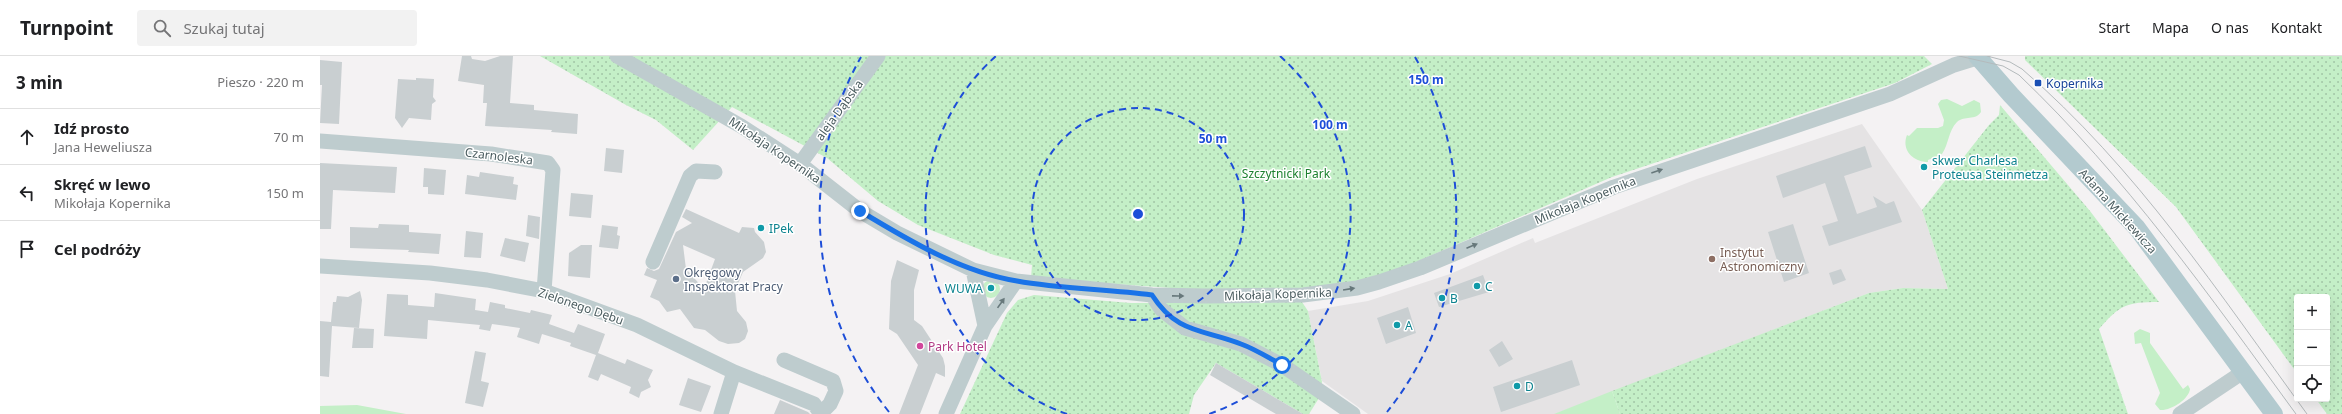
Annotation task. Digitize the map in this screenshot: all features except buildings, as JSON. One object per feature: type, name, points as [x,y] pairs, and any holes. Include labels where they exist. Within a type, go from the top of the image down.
[{"type":"main road","name":"Adama Mickiewicza","points":[[1979,56],[2011,95],[2136,228],[2274,414]]},
{"type":"street","name":"Mikołaja Kopernika","points":[[617,56],[735,122],[800,164],[860,211],[897,233],[973,270],[1016,281],[1152,295],[1303,295],[1357,288],[1379,282],[1420,268],[1614,187],[1890,94],[1979,56]]},
{"type":"street","name":"aleja Dąbska","points":[[800,164],[878,56]]},
{"type":"street","name":"Czarnoleska","points":[[320,141],[491,154],[548,163],[553,170],[544,291]]},
{"type":"street","points":[[653,262],[690,176],[696,171],[715,172]]},
{"type":"street","name":"Zielonego Dębu","points":[[320,266],[473,278],[544,291],[637,325],[734,372],[814,404],[821,413]]},
{"type":"street","points":[[973,270],[985,326]]},
{"type":"street","points":[[946,414],[985,326],[1016,281]]},
{"type":"street","points":[[1152,295],[1161,309],[1186,328],[1248,347],[1282,365],[1353,414]]},
{"type":"street","points":[[784,360],[833,382],[836,391],[830,404],[821,413]]},
{"type":"street","points":[[721,414],[734,372]]},
{"type":"street","points":[[2180,414],[2243,372]]},
{"type":"shaded area","name":"Instytut Astronomiczny","points":[[1862,124],[1922,210],[1948,289],[1903,288],[1869,293],[1555,414],[1368,414],[1322,381],[1308,311],[1368,301],[1450,274],[1533,238],[1535,243],[1697,179]]},
{"type":"green space","name":"Szczytnicki Park","points":[[540,56],[1924,56],[1932,64],[1895,83],[1612,177],[1407,266],[1351,284],[1284,290],[1185,289],[1031,278],[1032,265],[994,255],[918,225],[878,201],[827,158],[732,107],[693,150],[656,120],[626,105]]},
{"type":"green space","points":[[2025,56],[2342,56],[2342,414],[2327,414],[2318,402],[2330,402],[2330,294],[2294,294],[2294,369],[2176,207],[2025,60]]},
{"type":"green space","points":[[1947,99],[1962,106],[1974,100],[1980,103],[1981,112],[1979,115],[1957,122],[1952,129],[1942,154],[1928,160],[1928,162],[1918,160],[1907,150],[1907,135],[1909,136],[1917,128],[1938,128],[1943,126],[1944,120],[1938,104],[1941,100]]},
{"type":"green space","points":[[2000,105],[2090,211],[2159,302],[2139,303],[2124,306],[2099,329],[2128,414],[1620,414],[1612,391],[1869,293],[1903,288],[1948,289],[1922,210],[1989,125],[1999,115]]},
{"type":"green space","points":[[991,280],[997,283],[1000,289],[997,295],[991,298],[985,295],[982,289],[985,283]]},
{"type":"green space","points":[[1034,295],[1131,303],[1302,302],[1308,311],[1322,382],[1319,398],[1309,414],[1303,414],[1216,363],[1194,395],[1189,414],[960,414],[1007,313],[1018,300]]},
{"type":"green space","points":[[2140,329],[2150,333],[2150,343],[2183,389],[2188,385],[2190,389],[2189,393],[2179,404],[2169,409],[2160,410],[2155,404],[2160,393],[2141,343],[2135,344],[2134,333]]},
{"type":"green space","points":[[1612,391],[1620,414],[1554,414]]},
{"type":"green space","points":[[357,405],[406,414],[320,414],[320,406]]},
{"type":"tram line","points":[[1959,56],[2003,66],[2019,75],[2058,114],[2095,154],[2165,238],[2296,414]]},
{"type":"tram line","points":[[1987,56],[2010,62],[2022,69],[2063,107],[2102,147],[2139,189],[2174,233],[2307,414]]},
{"type":"place","name":"Kopernika","points":[[2038,83]]},
{"type":"place","name":"skwer Charlesa Proteusa Steinmetza","points":[[1924,167]]},
{"type":"place","name":"IPek","points":[[761,228]]},
{"type":"place","name":"Instytut Astronomiczny","points":[[1712,259]]},
{"type":"place","name":"Okręgowy Inspektorat Pracy","points":[[676,279]]},
{"type":"place","name":"C","points":[[1477,286]]},
{"type":"place","name":"WUWA","points":[[991,288]]},
{"type":"place","name":"B","points":[[1442,298]]},
{"type":"place","name":"A","points":[[1397,325]]},
{"type":"place","name":"Park Hotel","points":[[920,346]]},
{"type":"place","name":"D","points":[[1517,386]]},
{"type":"route","points":[[860,211],[897,233],[973,270],[1016,281],[1152,295],[1161,309],[1186,328],[1241,344],[1282,365]]}]
